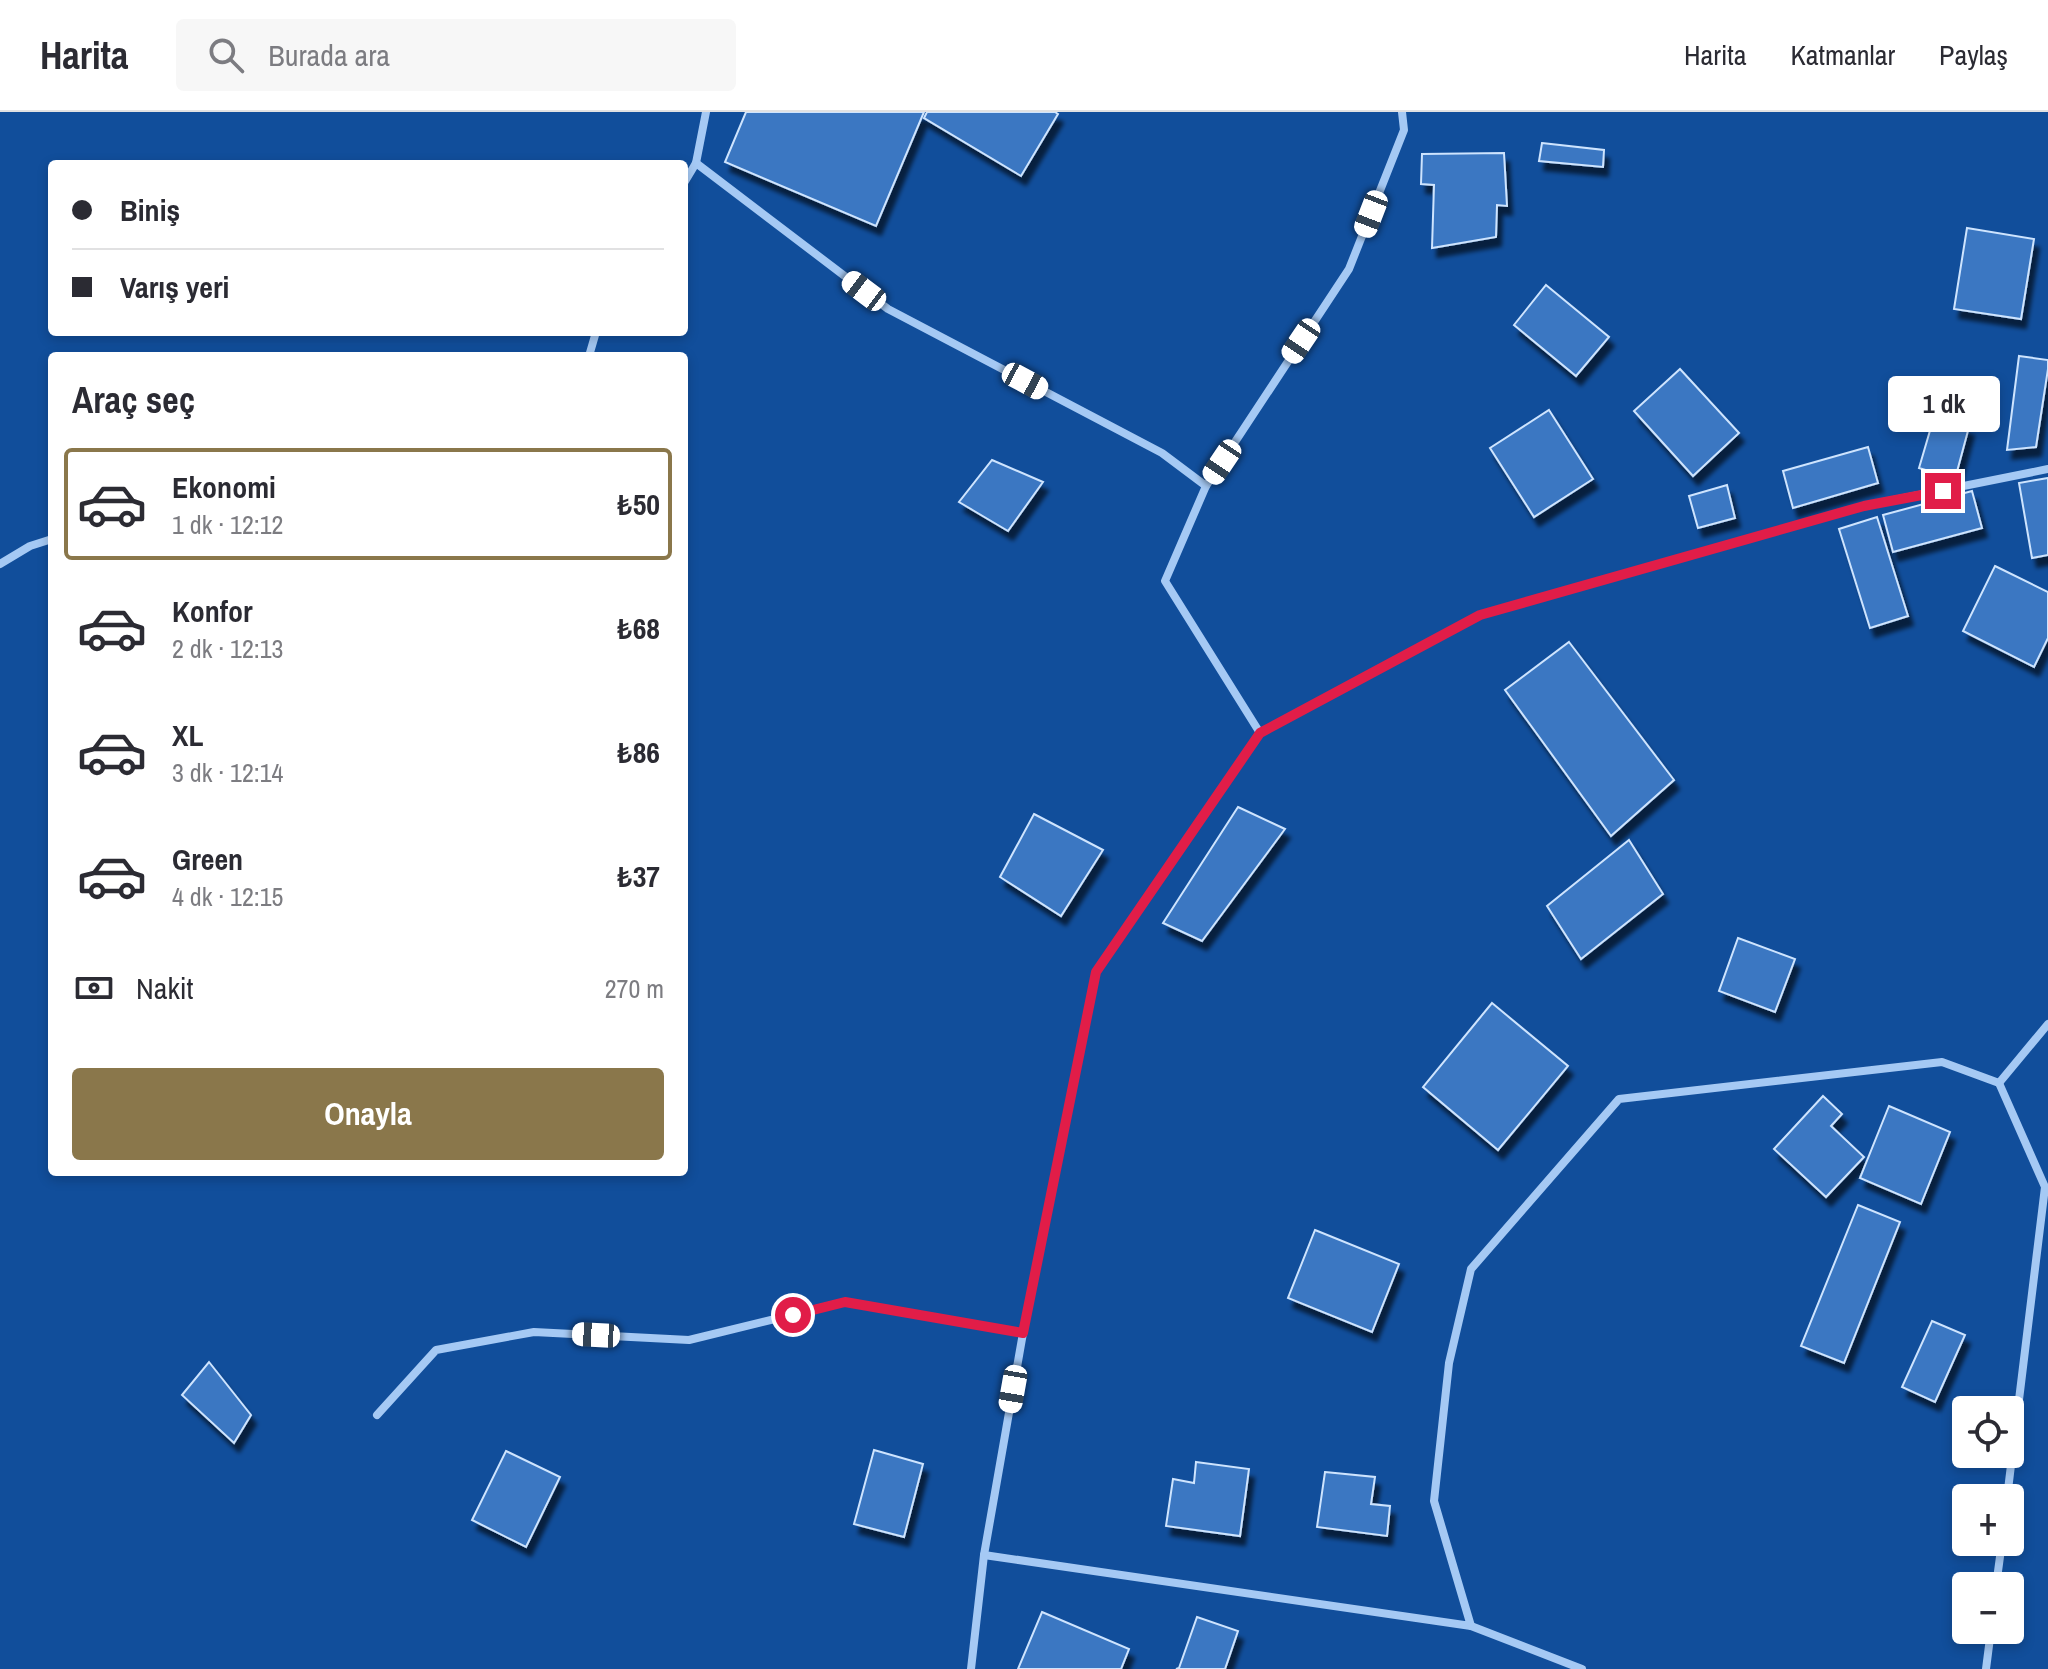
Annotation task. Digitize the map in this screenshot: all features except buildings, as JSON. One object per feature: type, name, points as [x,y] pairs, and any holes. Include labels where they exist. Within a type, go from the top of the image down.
[{"type":"street","points":[[688,176],[696,163],[706,112]]},
{"type":"street","points":[[1260,733],[1165,581],[1206,486],[1349,269],[1404,130],[1402,112]]},
{"type":"street","points":[[696,163],[888,309],[1162,453],[1206,486]]},
{"type":"street","points":[[971,1669],[984,1555],[1023,1333],[1096,972],[1260,733],[1480,615],[1864,506],[2048,469]]},
{"type":"street","points":[[0,564],[30,546],[48,540]]},
{"type":"street","points":[[1999,1083],[2048,1024]]},
{"type":"street","points":[[1471,1626],[1434,1501],[1449,1363],[1471,1269],[1619,1099],[1942,1062],[1999,1083],[2045,1187],[2009,1484]]},
{"type":"street","points":[[377,1415],[436,1350],[534,1332],[689,1340],[845,1302],[1023,1333]]},
{"type":"street","points":[[984,1555],[1471,1626],[1582,1669]]},
{"type":"street","points":[[1986,1669],[1989,1644]]},
{"type":"route","points":[[793,1315],[845,1302],[1023,1333],[1096,972],[1260,733],[1480,615],[1864,506],[1943,491]]}]
